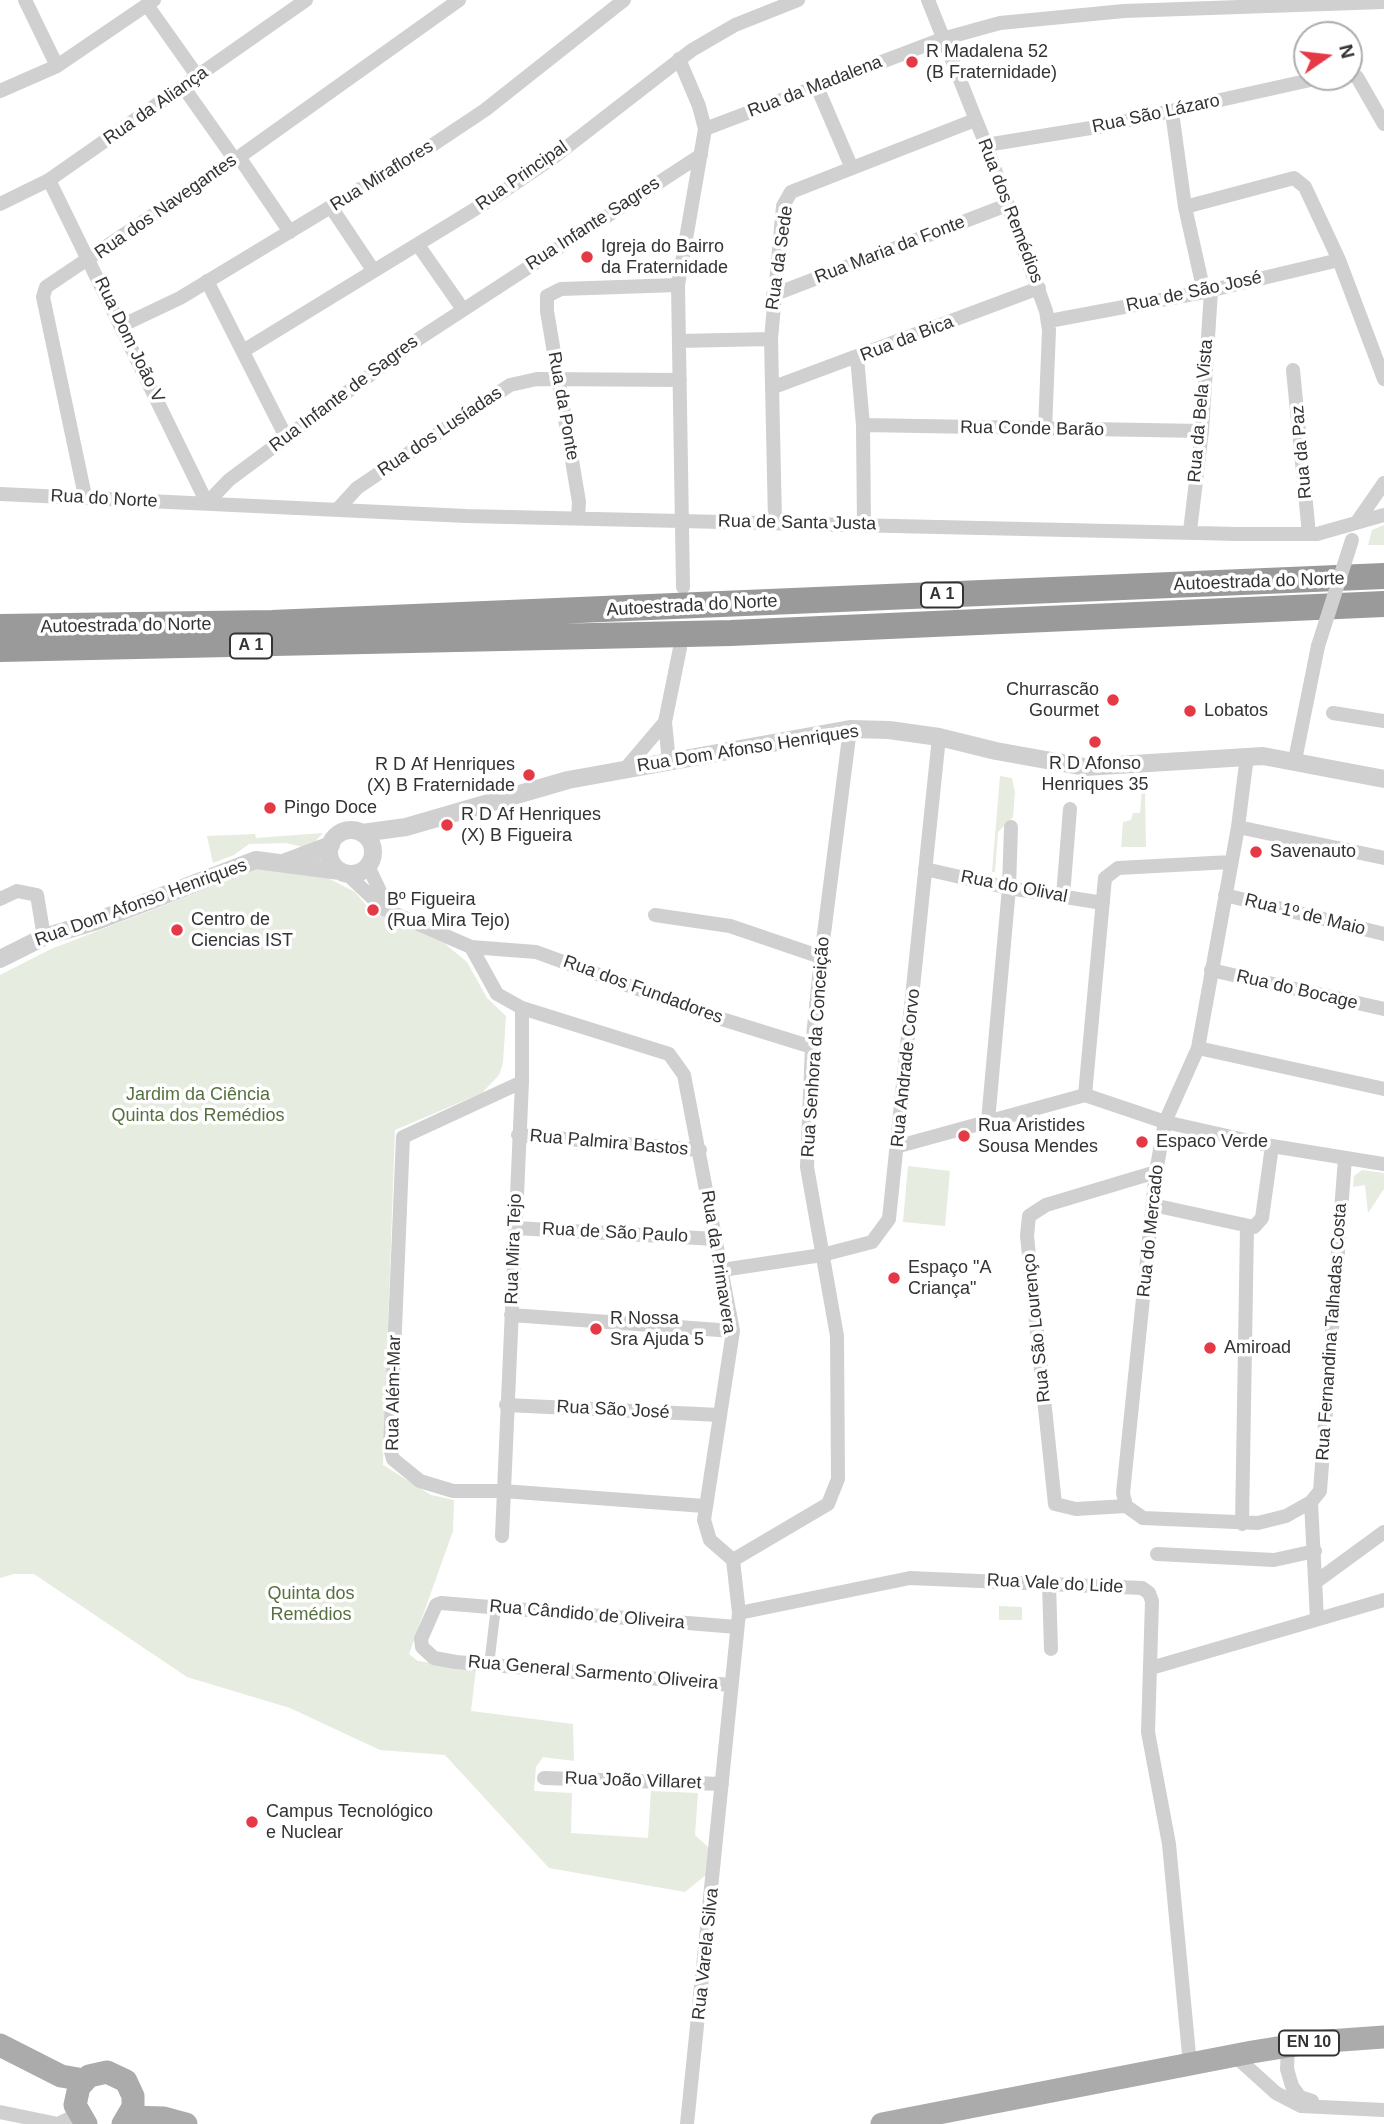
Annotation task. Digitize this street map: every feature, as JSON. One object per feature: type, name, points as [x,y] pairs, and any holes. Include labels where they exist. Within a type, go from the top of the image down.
[{"type":"highway","name":"Autoestrada do Norte","points":[[0,627],[352,620],[1384,576]]},
{"type":"highway","name":"Autoestrada do Norte","points":[[0,649],[731,632],[1384,604]]},
{"type":"main road","name":"EN 10","points":[[882,2124],[1287,2046],[1384,2037]]},
{"type":"main road","points":[[0,2045],[61,2076],[81,2103],[96,2073],[117,2075],[126,2081],[129,2112],[175,2121]]},
{"type":"street","points":[[25,0],[57,66]]},
{"type":"street","name":"Rua da Aliança","points":[[0,204],[49,180],[306,0]]},
{"type":"street","name":"Rua dos Navegantes","points":[[85,496],[43,297],[47,287],[91,260],[459,0]]},
{"type":"street","name":"Rua Miraflores","points":[[122,326],[207,281],[485,110],[624,0]]},
{"type":"street","name":"Rua Principal","points":[[243,351],[418,245],[554,157],[678,59],[762,7],[798,0]]},
{"type":"street","name":"Rua dos Remédios","points":[[928,0],[986,145],[1049,321],[1045,430]]},
{"type":"street","name":"Rua da Madalena","points":[[705,129],[942,39],[1014,21],[1124,6],[1384,2]]},
{"type":"street","points":[[0,91],[57,66],[151,3],[198,77]]},
{"type":"street","points":[[678,59],[699,106],[705,129],[678,285],[683,587]]},
{"type":"street","name":"Rua São Lázaro","points":[[986,145],[1172,112],[1293,84]]},
{"type":"street","points":[[817,87],[850,166]]},
{"type":"street","points":[[1363,87],[1384,124]]},
{"type":"street","points":[[184,88],[289,232]]},
{"type":"street","name":"Rua da Bela Vista","points":[[1172,112],[1185,207],[1207,292],[1202,431],[1190,531]]},
{"type":"street","name":"Rua da Sede","points":[[775,521],[771,339],[783,206],[791,192],[850,166],[975,120]]},
{"type":"street","name":"Rua Infante Sagres","points":[[486,293],[701,155]]},
{"type":"street","points":[[1185,207],[1294,178],[1305,187],[1339,260],[1384,379]]},
{"type":"street","name":"Rua Dom João V","points":[[49,180],[91,260],[207,503]]},
{"type":"street","name":"Rua Maria da Fonte","points":[[773,295],[1007,205]]},
{"type":"street","points":[[331,207],[373,270]]},
{"type":"street","points":[[418,245],[462,309]]},
{"type":"street","name":"Rua de São José","points":[[1049,321],[1207,292],[1339,260]]},
{"type":"street","points":[[207,281],[286,437]]},
{"type":"street","name":"Rua da Ponte","points":[[578,517],[579,502],[547,296],[561,289],[678,285]]},
{"type":"street","name":"Rua da Bica","points":[[774,387],[1039,288]]},
{"type":"street","name":"Rua Infante de Sagres","points":[[207,503],[229,480],[286,437],[486,293]]},
{"type":"street","points":[[679,341],[771,339]]},
{"type":"street","points":[[858,357],[863,425],[864,525]]},
{"type":"street","name":"Rua da Paz","points":[[1293,370],[1309,534]]},
{"type":"street","name":"Rua dos Lusíadas","points":[[337,510],[357,488],[510,385],[559,379],[680,380]]},
{"type":"street","name":"Rua Conde Barão","points":[[863,425],[1202,431]]},
{"type":"street","points":[[1295,760],[1318,646],[1353,533],[1384,483]]},
{"type":"street","name":"Rua do Norte","points":[[0,494],[85,496],[145,503],[207,503]]},
{"type":"street","name":"Rua de Santa Justa","points":[[207,503],[466,516],[1309,534],[1353,533],[1373,516],[1384,515]]},
{"type":"street","points":[[669,762],[665,722],[680,648]]},
{"type":"street","points":[[1333,713],[1384,721]]},
{"type":"street","points":[[626,768],[665,722]]},
{"type":"street","name":"Rua Dom Afonso Henriques","points":[[362,833],[407,827],[568,780],[850,730],[889,730],[939,737],[996,751],[1085,767],[1247,756],[1295,760],[1384,779]]},
{"type":"street","name":"Rua Senhora da Conceição","points":[[733,1560],[828,1504],[838,1479],[836,1335],[807,1167],[812,1047],[850,730]]},
{"type":"street","name":"Rua Andrade Corvo","points":[[722,1270],[822,1255],[872,1242],[889,1219],[899,1146],[939,737]]},
{"type":"street","name":"Rua do Mercado","points":[[1126,1506],[1123,1493],[1156,1172],[1165,1122],[1198,1048],[1238,827],[1247,756]]},
{"type":"street","points":[[1063,896],[1070,809]]},
{"type":"street","name":"Rua Dom Afonso Henriques","points":[[370,860],[407,827]]},
{"type":"street","points":[[988,1121],[1009,888],[1011,827]]},
{"type":"street","points":[[1238,827],[1384,858]]},
{"type":"street","points":[[392,912],[385,904],[370,860],[370,842],[362,833],[345,831],[331,845],[331,859],[377,905],[392,912],[471,947]]},
{"type":"street","name":"Rua Dom Afonso Henriques","points":[[286,862],[331,845]]},
{"type":"street","name":"Rua Dom Afonso Henriques","points":[[0,959],[44,937],[94,922],[256,860],[286,862],[343,872]]},
{"type":"street","points":[[343,872],[362,871],[370,860]]},
{"type":"street","points":[[1085,1095],[1105,878],[1118,867],[1231,862]]},
{"type":"street","name":"Rua do Olival","points":[[925,869],[1009,888],[1103,903]]},
{"type":"street","points":[[0,900],[17,891],[37,895],[44,937]]},
{"type":"street","name":"Rua 1º de Maio","points":[[1225,895],[1384,934]]},
{"type":"street","points":[[655,915],[730,926],[821,957]]},
{"type":"street","name":"Rua da Primavera","points":[[471,947],[497,994],[522,1008],[668,1054],[684,1075],[733,1331],[704,1506],[710,1540],[733,1560]]},
{"type":"street","name":"Rua dos Fundadores","points":[[471,947],[536,952],[712,1016],[812,1047]]},
{"type":"street","name":"Rua do Bocage","points":[[1211,970],[1384,1009]]},
{"type":"street","name":"Rua Mira Tejo","points":[[502,1536],[522,1082],[522,1008]]},
{"type":"street","points":[[1198,1048],[1384,1089]]},
{"type":"street","name":"Rua Além-Mar","points":[[522,1082],[403,1137],[390,1448],[400,1467],[419,1481],[453,1490],[503,1491],[704,1506]]},
{"type":"street","points":[[899,1146],[1085,1095],[1165,1122],[1272,1146],[1384,1164]]},
{"type":"street","name":"Rua Palmira Bastos","points":[[518,1135],[699,1150]]},
{"type":"street","points":[[1153,1205],[1254,1227],[1262,1218],[1272,1146]]},
{"type":"street","name":"Rua Fernandina Talhadas Costa","points":[[1311,1502],[1320,1491],[1345,1158]]},
{"type":"street","name":"Rua São Lourenço","points":[[1126,1506],[1076,1508],[1055,1504],[1028,1226],[1029,1216],[1046,1205],[1156,1172]]},
{"type":"street","points":[[1242,1524],[1247,1227]]},
{"type":"street","name":"Rua de São Paulo","points":[[515,1228],[716,1239]]},
{"type":"street","points":[[511,1315],[733,1331]]},
{"type":"street","name":"Rua São José","points":[[506,1405],[720,1415]]},
{"type":"street","points":[[1126,1506],[1143,1518],[1242,1524],[1286,1516],[1311,1502],[1317,1619]]},
{"type":"street","points":[[1317,1581],[1384,1532]]},
{"type":"street","points":[[1157,1554],[1274,1560],[1315,1551]]},
{"type":"street","points":[[722,1784],[738,1620],[733,1560]]},
{"type":"street","name":"Rua Vale do Lide","points":[[738,1620],[910,1578],[1142,1588],[1149,1593],[1152,1601],[1148,1732],[1169,1844],[1189,2065]]},
{"type":"street","points":[[1049,1584],[1051,1649]]},
{"type":"street","points":[[1151,1668],[1384,1600]]},
{"type":"street","name":"Rua Cândido de Oliveira","points":[[436,1605],[440,1603],[738,1620]]},
{"type":"street","name":"Rua General Sarmento Oliveira","points":[[436,1605],[421,1639],[422,1647],[434,1658],[731,1685]]},
{"type":"street","points":[[489,1665],[496,1607]]},
{"type":"street","name":"Rua João Villaret","points":[[544,1778],[722,1784]]},
{"type":"street","name":"Rua Varela Silva","points":[[687,2124],[722,1784]]},
{"type":"street","points":[[1287,2046],[1287,2069],[1300,2097],[1331,2106]]},
{"type":"street","points":[[1235,2056],[1276,2093],[1301,2106],[1384,2110]]},
{"type":"street","points":[[0,2112],[58,2124],[81,2103]]},
{"type":"street","points":[[0,2119],[19,2124]]},
{"type":"green space","points":[[1384,525],[1384,545],[1368,545],[1372,530]]},
{"type":"green space","points":[[1000,776],[1012,778],[1015,792],[1013,817],[998,832],[995,872],[992,872]]},
{"type":"green space","points":[[1142,790],[1145,790],[1146,847],[1121,847],[1123,822],[1131,820],[1133,813],[1140,813]]},
{"type":"green space","points":[[323,833],[313,844],[303,847],[286,843],[249,844],[234,855],[213,863],[207,836],[255,834],[256,838]]},
{"type":"green space","name":"Jardim da Ciência Quinta dos Remédios","points":[[261,868],[326,877],[355,892],[371,911],[444,943],[467,962],[487,998],[506,1016],[503,1063],[499,1075],[482,1093],[395,1130],[383,1465],[431,1495],[454,1500],[453,1531],[409,1654],[418,1661],[476,1669],[471,1711],[573,1724],[574,1761],[543,1757],[536,1767],[534,1791],[572,1793],[571,1833],[648,1838],[651,1791],[698,1793],[695,1835],[709,1848],[711,1871],[685,1892],[549,1868],[445,1755],[380,1750],[290,1708],[187,1677],[34,1574],[14,1574],[0,1578],[0,975],[51,949]]},
{"type":"green space","points":[[908,1166],[950,1171],[945,1226],[903,1222]]},
{"type":"green space","points":[[1362,1170],[1384,1173],[1384,1189],[1368,1213],[1365,1185],[1353,1187],[1354,1176]]},
{"type":"green space","points":[[999,1606],[1022,1607],[1022,1620],[999,1620]]},
{"type":"place","name":"R Madalena 52 (B Fraternidade)","points":[[912,62]]},
{"type":"place","name":"Igreja do Bairro da Fraternidade","points":[[587,257]]},
{"type":"place","name":"Churrascão Gourmet","points":[[1113,700]]},
{"type":"place","name":"Lobatos","points":[[1190,711]]},
{"type":"place","name":"R D Afonso Henriques 35","points":[[1095,742]]},
{"type":"place","name":"R D Af Henriques (X) B Fraternidade","points":[[529,775]]},
{"type":"place","name":"Pingo Doce","points":[[270,808]]},
{"type":"place","name":"R D Af Henriques (X) B Figueira","points":[[447,825]]},
{"type":"place","name":"Savenauto","points":[[1256,852]]},
{"type":"place","name":"Bº Figueira (Rua Mira Tejo)","points":[[373,910]]},
{"type":"place","name":"Centro de Ciencias IST","points":[[177,930]]},
{"type":"place","name":"Rua Aristides Sousa Mendes","points":[[964,1136]]},
{"type":"place","name":"Espaco Verde","points":[[1142,1142]]},
{"type":"place","name":"Espaço \"A Criança\"","points":[[894,1278]]},
{"type":"place","name":"R Nossa Sra Ajuda 5","points":[[596,1329]]},
{"type":"place","name":"Amiroad","points":[[1210,1348]]},
{"type":"place","name":"Campus Tecnológico e Nuclear","points":[[252,1822]]},
{"type":"park label","name":"Quinta dos Remédios","points":[[311,1604]]}]
